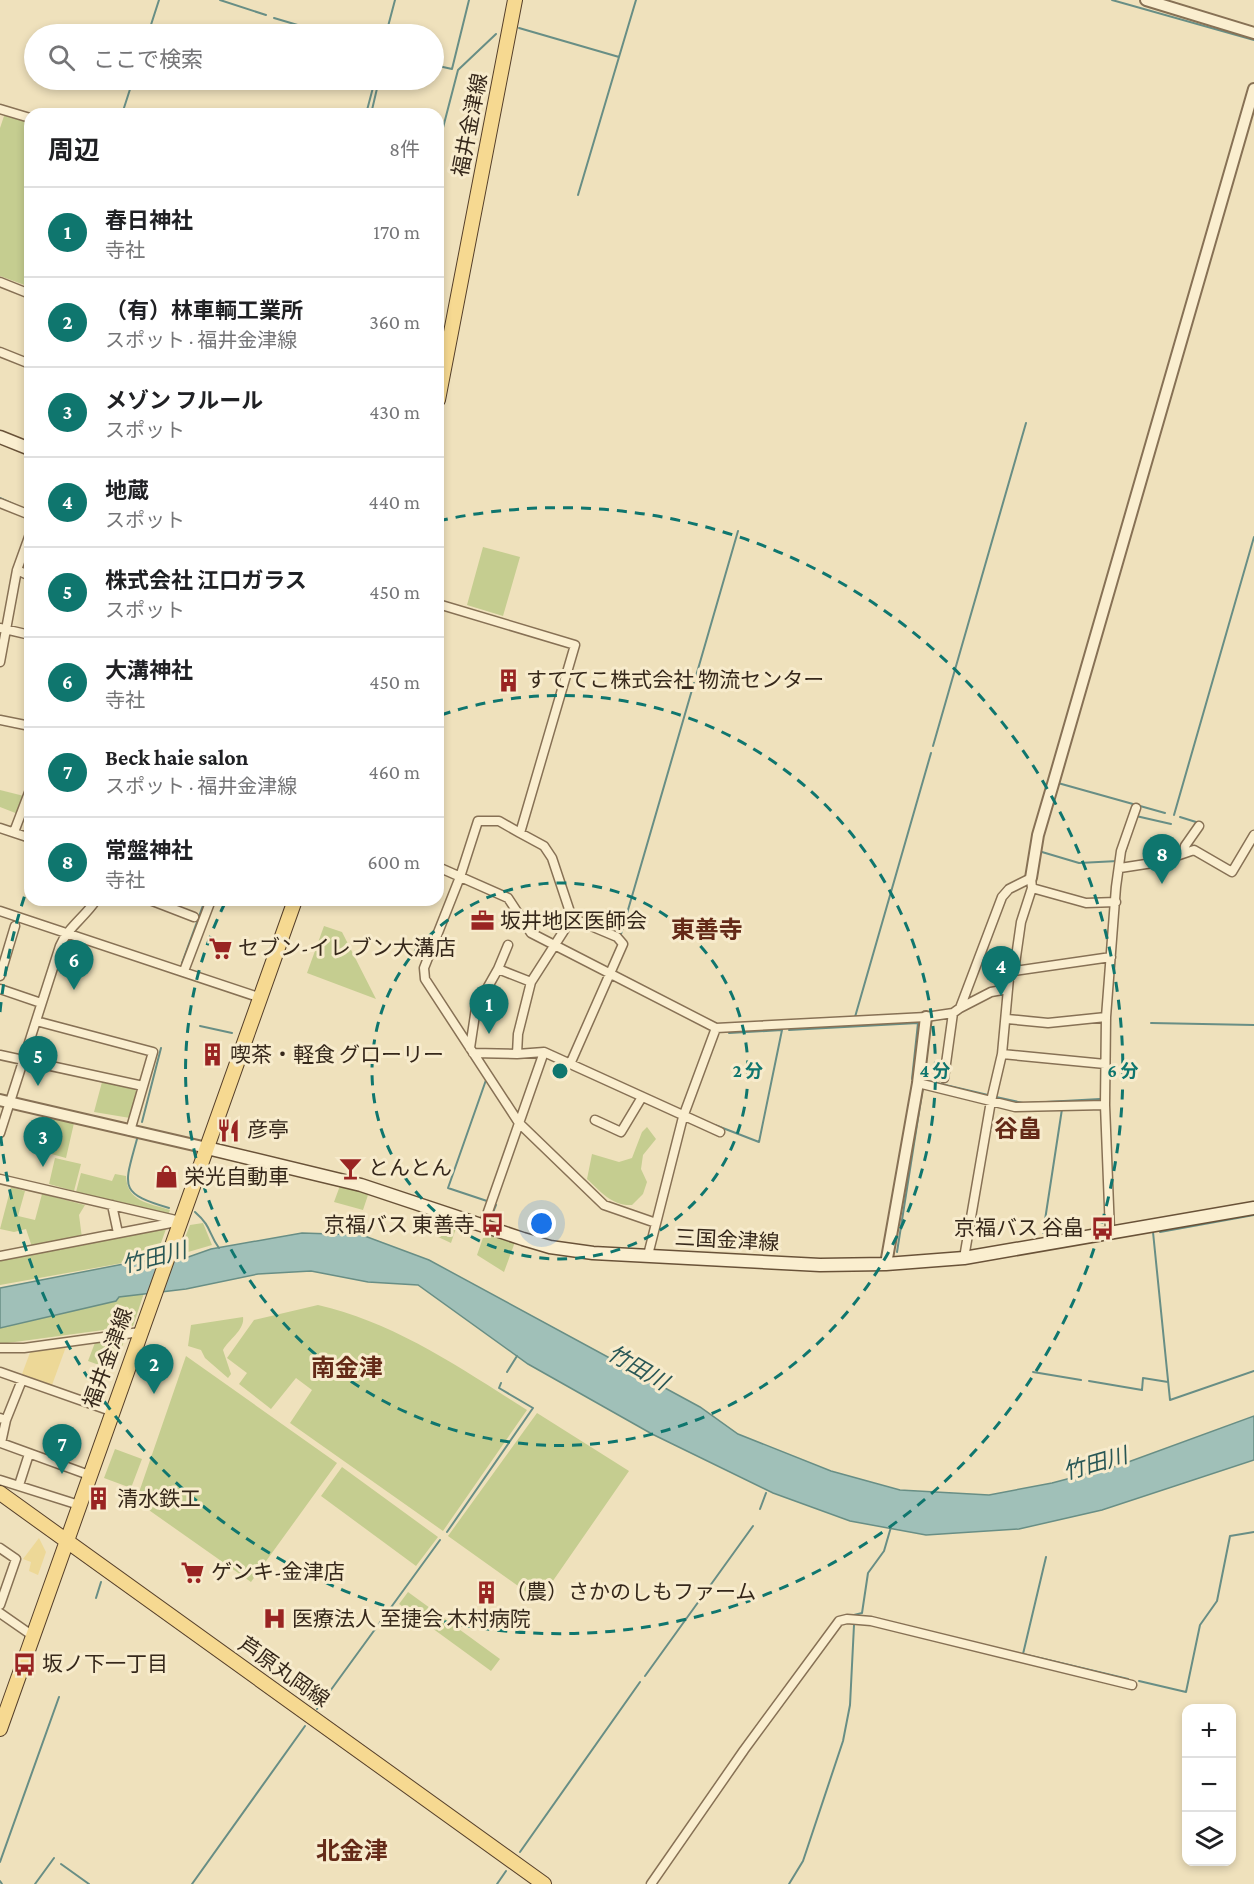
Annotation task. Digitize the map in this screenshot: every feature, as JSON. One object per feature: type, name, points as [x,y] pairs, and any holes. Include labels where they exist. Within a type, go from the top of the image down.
[{"type":"main road","name":"福井金津線","points":[[444,350],[515,0]]},
{"type":"main road","points":[[0,437],[24,447]]},
{"type":"main road","name":"福井金津線","points":[[0,1729],[111,1411],[293,906]]},
{"type":"main road","name":"三国金津線","points":[[207,1148],[361,1185],[550,1247],[648,1256],[832,1265],[886,1264],[964,1258],[1254,1208]]},
{"type":"main road","name":"芦原丸岡線","points":[[0,1493],[544,1884]]},
{"type":"street","points":[[1146,0],[1254,33]]},
{"type":"street","points":[[964,1258],[991,1101],[1002,1054],[1009,978],[1014,971],[1021,922],[1044,814],[1254,90]]},
{"type":"street","points":[[0,109],[24,116]]},
{"type":"street","points":[[0,282],[24,292]]},
{"type":"street","points":[[0,352],[24,362]]},
{"type":"street","points":[[0,503],[24,513]]},
{"type":"street","points":[[0,662],[3,629],[24,551]]},
{"type":"street","points":[[17,570],[24,573]]},
{"type":"street","points":[[444,606],[575,645],[520,833]]},
{"type":"street","points":[[3,629],[24,633]]},
{"type":"street","points":[[0,720],[24,725]]},
{"type":"street","points":[[15,832],[24,807]]},
{"type":"street","points":[[1110,1232],[1105,1105],[1106,1017],[1122,850],[1136,808]]},
{"type":"street","points":[[571,1062],[623,944],[617,937],[572,918],[552,858],[544,846],[500,821],[478,821],[460,877],[424,968],[425,979],[519,1123],[604,1205],[656,1223]]},
{"type":"street","points":[[1184,853],[1185,846],[1199,826]]},
{"type":"street","points":[[0,828],[24,836]]},
{"type":"street","points":[[1120,868],[1159,862],[1194,850],[1232,872],[1254,836]]},
{"type":"street","points":[[444,870],[508,898],[531,933],[716,1028],[926,1017],[957,1010],[991,992],[1008,989]]},
{"type":"street","points":[[944,1078],[957,1010],[1002,897],[1009,890],[1031,883],[1086,903],[1116,902]]},
{"type":"street","points":[[0,1133],[5,1101],[24,1060],[66,933],[92,906]]},
{"type":"street","points":[[166,906],[194,916]]},
{"type":"street","points":[[183,971],[209,906]]},
{"type":"street","points":[[0,910],[261,998]]},
{"type":"street","points":[[517,1054],[518,1034],[531,982],[572,918]]},
{"type":"street","points":[[0,976],[15,926]]},
{"type":"street","points":[[471,1051],[476,1008],[498,969],[508,945]]},
{"type":"street","points":[[1014,971],[1111,957]]},
{"type":"street","points":[[498,969],[531,982]]},
{"type":"street","points":[[0,989],[41,1003]]},
{"type":"street","points":[[886,1264],[918,1083],[926,1017]]},
{"type":"street","points":[[1007,1019],[1048,1023],[1106,1017]]},
{"type":"street","points":[[36,1021],[153,1052],[130,1131]]},
{"type":"street","points":[[648,1256],[683,1117],[716,1028]]},
{"type":"street","points":[[471,1051],[517,1054],[544,1052],[571,1062],[683,1117],[720,1132]]},
{"type":"street","points":[[483,1226],[544,1052]]},
{"type":"street","points":[[0,1054],[143,1086]]},
{"type":"street","points":[[1002,1054],[1105,1064]]},
{"type":"street","points":[[918,1083],[1015,1107],[1105,1105]]},
{"type":"street","points":[[595,1120],[621,1132],[642,1096]]},
{"type":"street","points":[[5,1101],[207,1148]]},
{"type":"street","points":[[0,1179],[112,1205],[179,1224]]},
{"type":"street","points":[[112,1205],[118,1233]]},
{"type":"street","points":[[0,1256],[118,1233],[179,1224]]},
{"type":"street","points":[[0,1348],[24,1348],[142,1326]]},
{"type":"street","points":[[0,1372],[111,1411]]},
{"type":"street","points":[[22,1380],[3,1419],[1,1443],[89,1475]]},
{"type":"street","points":[[19,1485],[29,1454]]},
{"type":"street","points":[[0,1480],[79,1505]]},
{"type":"street","points":[[0,1548],[16,1559],[0,1605]]},
{"type":"street","points":[[0,1613],[33,1636]]},
{"type":"street","points":[[651,1884],[744,1750],[839,1622],[847,1619],[871,1622],[1132,1685]]},
{"type":"green space","points":[[5,113],[24,119],[24,285],[0,276],[0,128]]},
{"type":"green space","points":[[483,547],[520,557],[503,616],[467,605]]},
{"type":"green space","points":[[0,790],[24,796],[18,814],[0,807]]},
{"type":"green space","points":[[324,926],[342,932],[376,999],[307,973]]},
{"type":"green space","points":[[102,1082],[135,1089],[137,1093],[130,1118],[94,1112]]},
{"type":"green space","points":[[52,1117],[74,1123],[66,1158],[44,1152]]},
{"type":"green space","points":[[647,1127],[656,1139],[643,1155],[641,1169],[647,1182],[643,1194],[632,1205],[613,1201],[587,1179],[592,1154],[619,1162],[632,1158],[642,1132]]},
{"type":"green space","points":[[55,1158],[81,1164],[74,1191],[49,1184]]},
{"type":"green space","points":[[81,1173],[112,1181],[115,1174],[126,1176],[127,1185],[135,1196],[147,1203],[170,1210],[168,1215],[76,1192]]},
{"type":"green space","points":[[341,1183],[369,1192],[363,1210],[334,1202]]},
{"type":"green space","points":[[11,1187],[25,1191],[18,1216],[35,1220],[42,1194],[85,1205],[79,1215],[82,1238],[32,1247],[26,1229],[14,1232],[0,1229]]},
{"type":"green space","points":[[423,1210],[458,1222],[451,1243],[417,1227]]},
{"type":"green space","points":[[203,1223],[212,1245],[178,1255],[190,1225]]},
{"type":"green space","points":[[166,1229],[156,1257],[0,1285],[0,1261]]},
{"type":"green space","points":[[485,1232],[515,1242],[504,1272],[477,1255]]},
{"type":"green space","points":[[144,1293],[133,1326],[0,1344],[0,1328],[115,1301],[119,1297]]},
{"type":"green space","points":[[318,1305],[374,1323],[427,1348],[527,1410],[443,1531],[290,1423],[312,1390],[296,1378],[271,1409],[239,1384],[247,1373],[227,1358],[254,1320]]},
{"type":"green space","points":[[243,1317],[242,1326],[223,1350],[231,1374],[228,1378],[205,1358],[201,1350],[188,1346],[191,1325]]},
{"type":"green space","points":[[126,1336],[113,1370],[88,1361],[96,1340]]},
{"type":"green space","points":[[186,1356],[337,1463],[251,1582],[136,1501]]},
{"type":"green space","points":[[537,1413],[629,1471],[539,1601],[448,1536]]},
{"type":"green space","points":[[115,1449],[142,1459],[131,1488],[104,1478]]},
{"type":"green space","points":[[342,1467],[438,1537],[416,1566],[321,1496]]},
{"type":"green space","points":[[408,1592],[500,1659],[491,1671],[399,1604]]},
{"type":"sand","points":[[67,1344],[52,1385],[22,1374],[31,1350]]},
{"type":"sand","points":[[39,1538],[46,1552],[38,1575],[29,1571],[31,1562],[23,1559]]},
{"type":"water","points":[[302,1233],[362,1235],[429,1260],[700,1407],[738,1434],[831,1471],[900,1490],[989,1495],[1052,1483],[1120,1465],[1254,1416],[1254,1460],[1102,1510],[1019,1529],[926,1535],[850,1521],[773,1493],[652,1434],[528,1364],[418,1285],[368,1282],[311,1271],[258,1274],[186,1289],[119,1297],[116,1301],[0,1328],[0,1288],[139,1261],[177,1261],[211,1249]]},
{"type":"waterway","points":[[151,24],[159,0]]},
{"type":"waterway","points":[[220,0],[266,15]]},
{"type":"waterway","points":[[389,24],[395,0]]},
{"type":"waterway","points":[[444,67],[452,69],[469,0]]},
{"type":"waterway","points":[[519,28],[619,57],[636,0]]},
{"type":"waterway","points":[[1112,0],[1254,40]]},
{"type":"waterway","points":[[274,18],[294,24]]},
{"type":"waterway","points":[[444,124],[458,70],[496,34]]},
{"type":"waterway","points":[[578,195],[619,57]]},
{"type":"waterway","points":[[124,108],[130,90]]},
{"type":"waterway","points":[[368,108],[372,90]]},
{"type":"waterway","points":[[372,108],[377,90]]},
{"type":"waterway","points":[[933,746],[1026,423]]},
{"type":"waterway","points":[[0,498],[22,508]]},
{"type":"waterway","points":[[696,676],[738,531]]},
{"type":"waterway","points":[[1174,815],[1254,537]]},
{"type":"waterway","points":[[621,934],[694,683]]},
{"type":"waterway","points":[[855,1017],[931,753]]},
{"type":"waterway","points":[[1058,783],[1165,813]]},
{"type":"waterway","points":[[1136,816],[1171,824]]},
{"type":"waterway","points":[[1180,817],[1196,822]]},
{"type":"waterway","points":[[1123,859],[1131,833]]},
{"type":"waterway","points":[[1042,852],[1079,863],[1118,861]]},
{"type":"waterway","points":[[182,963],[203,906]]},
{"type":"waterway","points":[[789,1030],[918,1023],[912,1079]]},
{"type":"waterway","points":[[1151,1023],[1254,1025]]},
{"type":"waterway","points":[[200,1026],[232,1033]]},
{"type":"waterway","points":[[715,1125],[759,1142],[782,1030],[729,1033]]},
{"type":"waterway","points":[[142,1122],[161,1048]]},
{"type":"waterway","points":[[486,1080],[448,1188],[487,1201]]},
{"type":"waterway","points":[[897,1252],[924,1080],[988,1095]]},
{"type":"waterway","points":[[996,1097],[1023,1103]]},
{"type":"waterway","points":[[1028,1103],[1100,1099]]},
{"type":"waterway","points":[[1043,1233],[1062,1109]]},
{"type":"waterway","points":[[137,1139],[129,1168],[129,1186],[141,1198],[169,1208]]},
{"type":"waterway","points":[[492,1215],[496,1205]]},
{"type":"waterway","points":[[195,1212],[207,1226],[219,1248]]},
{"type":"waterway","points":[[1160,1232],[1254,1215]]},
{"type":"waterway","points":[[1153,1232],[1170,1400],[1254,1371]]},
{"type":"waterway","points":[[507,1372],[517,1356]]},
{"type":"waterway","points":[[1033,1372],[1081,1380]]},
{"type":"waterway","points":[[1089,1381],[1142,1390],[1143,1378],[1168,1382]]},
{"type":"waterway","points":[[447,1532],[533,1408],[499,1388],[501,1383]]},
{"type":"waterway","points":[[760,1509],[766,1493]]},
{"type":"waterway","points":[[645,1676],[753,1526]]},
{"type":"waterway","points":[[854,1615],[862,1613],[868,1573],[884,1551],[891,1527]]},
{"type":"waterway","points":[[1139,1681],[1186,1692],[1200,1625],[1217,1601],[1230,1536],[1254,1532]]},
{"type":"waterway","points":[[317,1709],[440,1540]]},
{"type":"waterway","points":[[1046,1557],[1023,1654],[1128,1679]]},
{"type":"waterway","points":[[96,1598],[101,1582]]},
{"type":"waterway","points":[[789,1884],[803,1861],[843,1741],[850,1705],[854,1625]]},
{"type":"waterway","points":[[520,1852],[640,1682]]},
{"type":"waterway","points":[[0,1862],[59,1697]]},
{"type":"waterway","points":[[192,1884],[305,1726]]},
{"type":"waterway","points":[[35,1884],[54,1858]]},
{"type":"waterway","points":[[61,1864],[89,1884]]},
{"type":"waterway","points":[[497,1884],[506,1871]]},
{"type":"place","name":"すててこ株式会社 物流センター","points":[[508,680]]},
{"type":"place","name":"常盤神社","points":[[1162,884]]},
{"type":"place","name":"坂井地区医師会","points":[[482,921]]},
{"type":"place","name":"セブン-イレブン大溝店","points":[[220,948]]},
{"type":"place","name":"大溝神社","points":[[74,990]]},
{"type":"place","name":"地蔵","points":[[1001,996]]},
{"type":"place","name":"春日神社","points":[[489,1034]]},
{"type":"place","name":"喫茶・軽食 グローリー","points":[[212,1055]]},
{"type":"place","name":"株式会社 江口ガラス","points":[[38,1086]]},
{"type":"place","name":"彦亭","points":[[229,1130]]},
{"type":"place","name":"メゾン フルール","points":[[43,1167]]},
{"type":"place","name":"とんとん","points":[[350,1168]]},
{"type":"place","name":"栄光自動車","points":[[166,1177]]},
{"type":"place","name":"京福バス 東善寺","points":[[493,1225]]},
{"type":"place","name":"京福バス 谷畠","points":[[1102,1228]]},
{"type":"place","name":"（有）林車輌工業所","points":[[154,1394]]},
{"type":"place","name":"Beck haie salon","points":[[62,1474]]},
{"type":"place","name":"清水鉄工","points":[[99,1499]]},
{"type":"place","name":"ゲンキ-金津店","points":[[193,1572]]},
{"type":"place","name":"（農）さかのしもファーム","points":[[487,1592]]},
{"type":"place","name":"医療法人 至捷会 木村病院","points":[[274,1619]]},
{"type":"place","name":"坂ノ下一丁目","points":[[24,1664]]},
{"type":"district","name":"東善寺","points":[[707,930]]},
{"type":"district","name":"谷畠","points":[[1018,1129]]},
{"type":"district","name":"南金津","points":[[347,1368]]},
{"type":"district","name":"北金津","points":[[352,1851]]},
{"type":"water label","name":"竹田川","points":[[154,1257]]},
{"type":"water label","name":"竹田川","points":[[638,1367]]},
{"type":"water label","name":"竹田川","points":[[1095,1463]]}]
